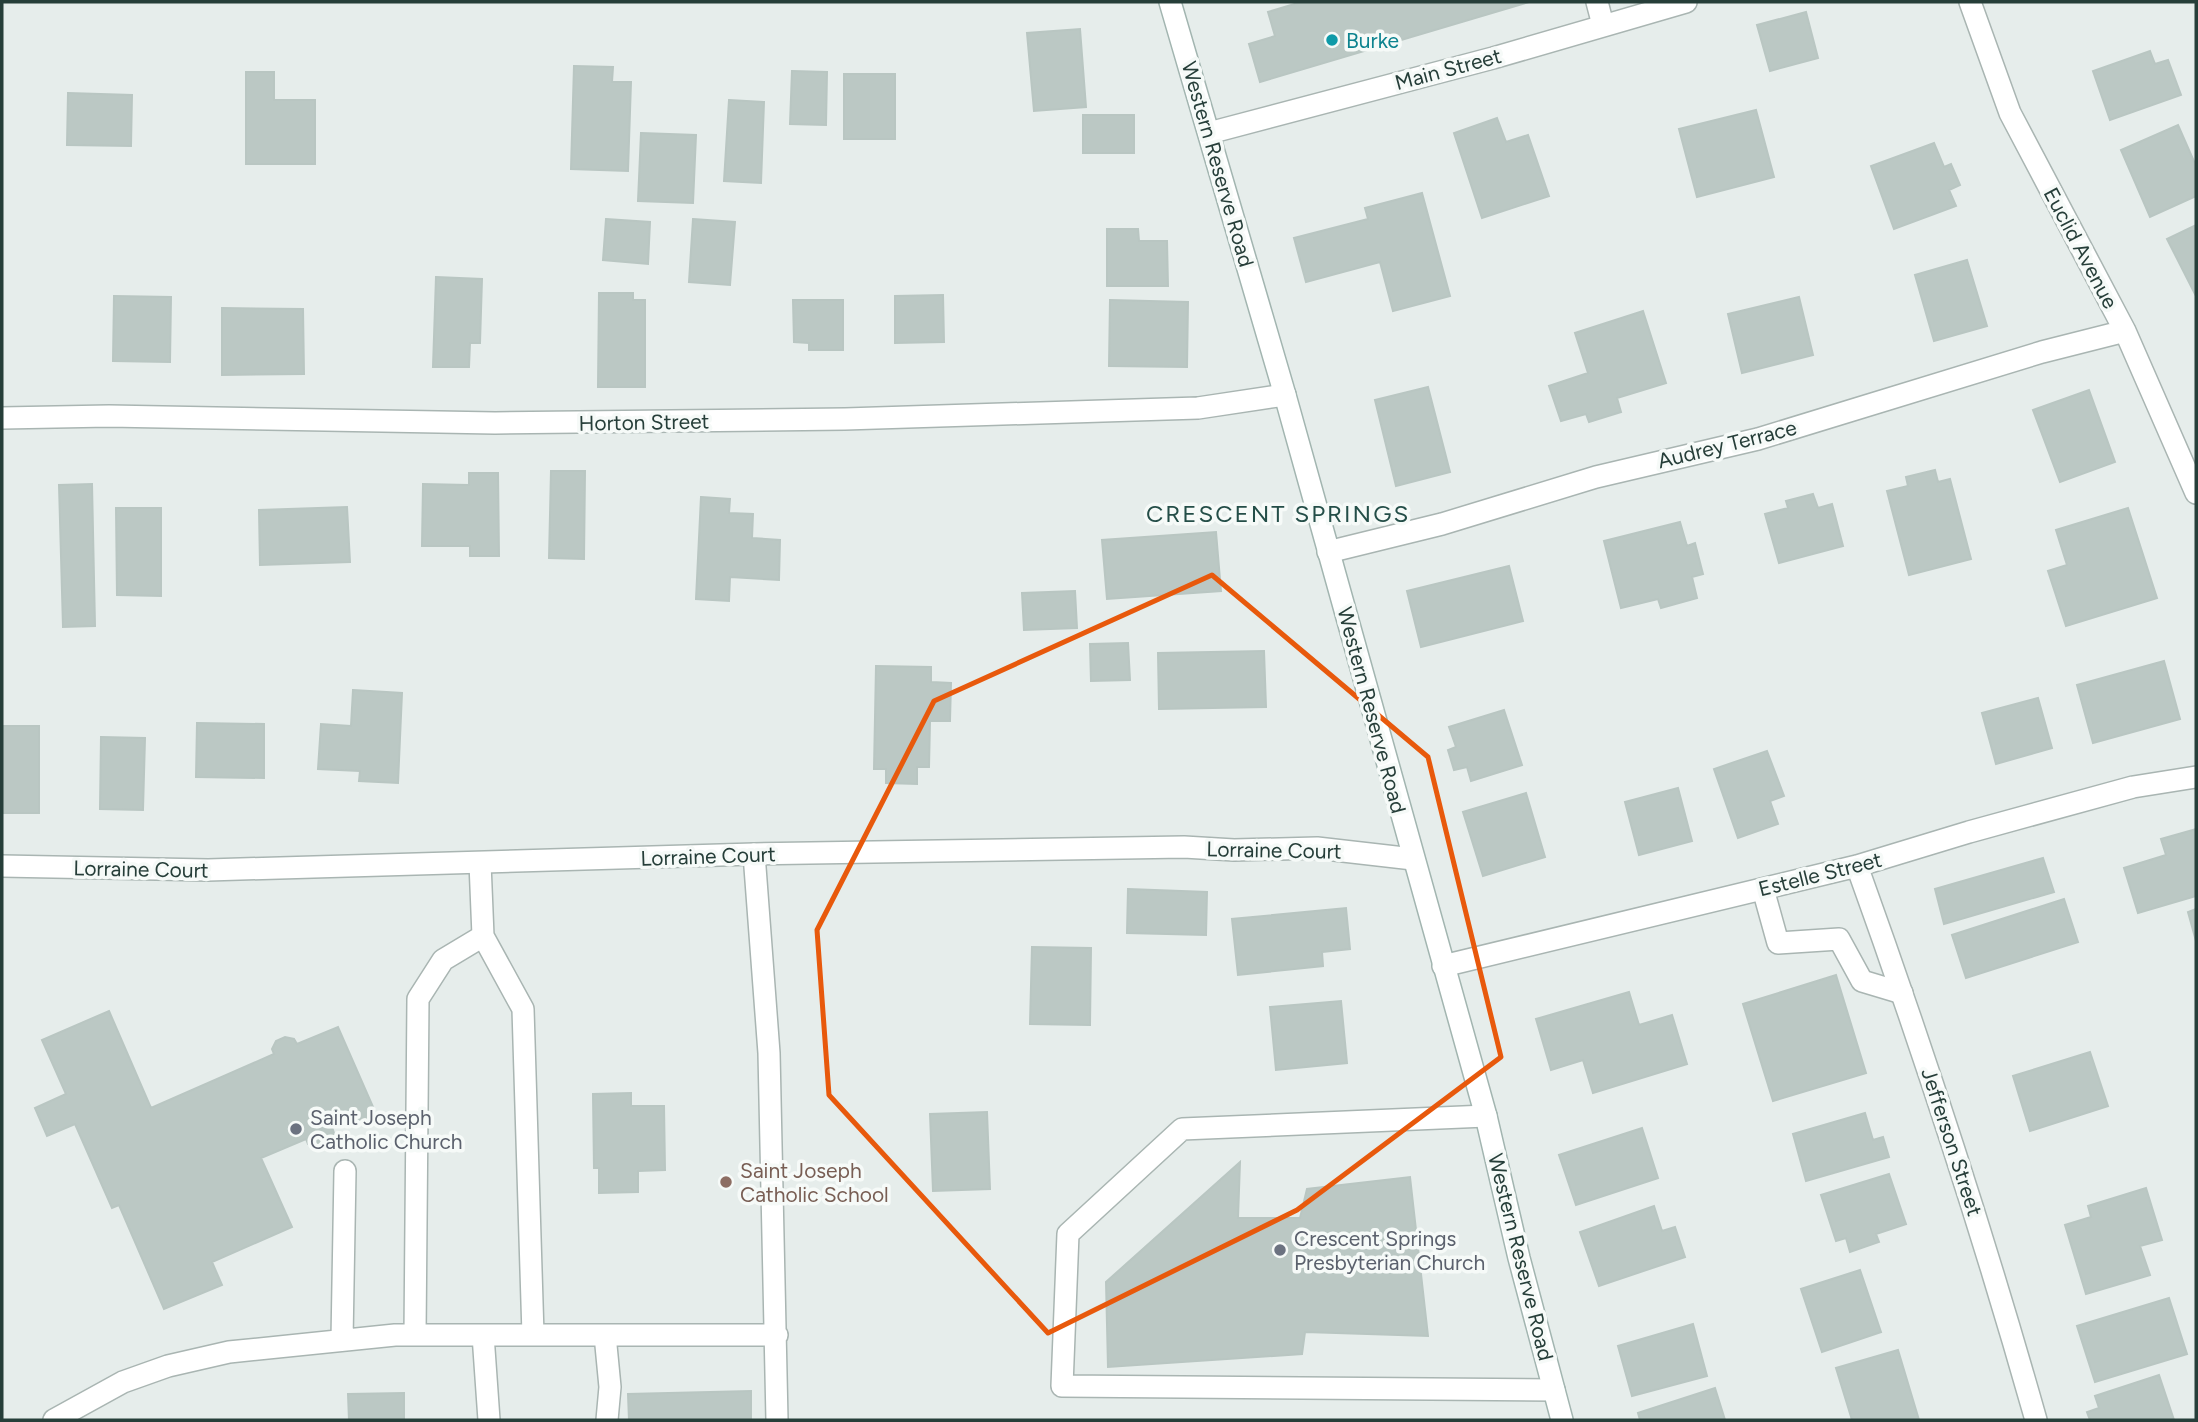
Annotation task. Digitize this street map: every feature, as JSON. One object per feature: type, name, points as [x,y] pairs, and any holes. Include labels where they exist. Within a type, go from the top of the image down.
[{"type":"street","name":"Western Reserve Road","points":[[1170,2],[1285,395],[1486,1116],[1519,1258],[1562,1420]]},
{"type":"street","points":[[1597,2],[1603,25]]},
{"type":"street","name":"Main Street","points":[[1209,133],[1493,58],[1686,2]]},
{"type":"street","name":"Euclid Avenue","points":[[1970,2],[2011,113],[2125,331],[2196,493]]},
{"type":"street","name":"Audrey Terrace","points":[[1328,552],[1442,524],[1596,477],[1758,439],[2042,352],[2125,331]]},
{"type":"street","name":"Horton Street","points":[[2,418],[109,416],[495,424],[845,419],[1198,408],[1285,395]]},
{"type":"street","name":"Estelle Street","points":[[1443,966],[1857,866],[2133,787],[2196,777]]},
{"type":"street","name":"Lorraine Court","points":[[2,866],[208,870],[754,854],[1184,847],[1234,850],[1317,848],[1413,859]]},
{"type":"street","points":[[754,854],[769,1053],[777,1420]]},
{"type":"street","points":[[480,863],[484,936],[523,1009],[533,1335]]},
{"type":"street","name":"Jefferson Street","points":[[1857,866],[1970,1196],[2036,1420]]},
{"type":"street","points":[[1763,889],[1778,943],[1839,939],[1862,981],[1902,993]]},
{"type":"street","points":[[415,1335],[418,999],[443,960],[484,936]]},
{"type":"street","points":[[1486,1116],[1182,1129],[1068,1234],[1062,1387],[1554,1390]]},
{"type":"street","points":[[342,1340],[345,1171]]},
{"type":"street","points":[[54,1420],[123,1382],[168,1366],[229,1352],[415,1335],[777,1335]]},
{"type":"street","points":[[483,1335],[489,1420]]},
{"type":"street","points":[[605,1335],[610,1387],[607,1420]]},
{"type":"highlighted area","points":[[1212,575],[1428,757],[1501,1057],[1297,1210],[1048,1333],[829,1095],[817,930],[934,701]]},
{"type":"building","name":"Burke","points":[[1301,2],[1529,2],[1260,82],[1249,44],[1275,36],[1268,12]]},
{"type":"building","points":[[1806,12],[1818,58],[1770,71],[1757,25]]},
{"type":"building","points":[[1080,29],[1086,107],[1034,111],[1027,33]]},
{"type":"building","points":[[2150,51],[2155,64],[2168,60],[2181,95],[2110,120],[2093,71]]},
{"type":"building","points":[[574,66],[613,67],[612,82],[631,82],[628,171],[571,169]]},
{"type":"building","points":[[792,71],[827,72],[826,125],[790,124]]},
{"type":"building","points":[[246,72],[274,72],[274,100],[315,100],[315,164],[246,164]]},
{"type":"building","points":[[844,74],[895,74],[895,139],[844,139]]},
{"type":"building","points":[[68,93],[132,95],[131,146],[67,145]]},
{"type":"building","points":[[729,100],[764,102],[761,183],[724,181]]},
{"type":"building","points":[[1756,110],[1774,177],[1697,197],[1679,129]]},
{"type":"building","points":[[1083,115],[1134,115],[1134,153],[1083,153]]},
{"type":"building","points":[[1497,118],[1506,142],[1528,135],[1549,196],[1482,218],[1454,133]]},
{"type":"building","points":[[2178,125],[2196,166],[2196,196],[2150,217],[2121,150]]},
{"type":"building","points":[[641,133],[696,135],[693,203],[638,201]]},
{"type":"building","points":[[1934,143],[1944,167],[1951,164],[1960,185],[1949,190],[1956,206],[1894,229],[1871,166]]},
{"type":"building","points":[[1422,193],[1450,296],[1393,311],[1380,262],[1306,282],[1294,238],[1368,219],[1365,208]]},
{"type":"building","points":[[606,219],[650,222],[648,264],[603,260]]},
{"type":"building","points":[[693,219],[735,222],[730,285],[689,282]]},
{"type":"building","points":[[2196,225],[2196,296],[2167,239]]},
{"type":"building","points":[[1107,229],[1138,229],[1139,241],[1167,241],[1168,286],[1107,286]]},
{"type":"building","points":[[1967,260],[1987,326],[1934,341],[1915,275]]},
{"type":"building","points":[[436,277],[482,279],[480,343],[470,343],[469,367],[433,367]]},
{"type":"building","points":[[599,293],[633,293],[633,300],[645,300],[645,387],[598,387]]},
{"type":"building","points":[[943,295],[944,342],[895,343],[895,296]]},
{"type":"building","points":[[114,296],[171,297],[170,362],[113,361]]},
{"type":"building","points":[[1799,297],[1813,355],[1742,373],[1728,314]]},
{"type":"building","points":[[793,300],[843,300],[843,350],[809,350],[809,343],[794,342]]},
{"type":"building","points":[[1110,300],[1188,302],[1187,367],[1109,366]]},
{"type":"building","points":[[222,308],[303,309],[304,374],[222,375]]},
{"type":"building","points":[[1643,311],[1666,383],[1617,398],[1621,412],[1589,422],[1586,414],[1561,421],[1549,386],[1588,373],[1575,333]]},
{"type":"building","points":[[1428,387],[1450,472],[1396,486],[1375,400]]},
{"type":"building","points":[[2089,390],[2115,462],[2060,482],[2033,410]]},
{"type":"building","points":[[1935,470],[1938,482],[1950,479],[1971,559],[1909,575],[1887,491],[1908,486],[1906,477]]},
{"type":"building","points":[[551,471],[585,471],[584,559],[549,558]]},
{"type":"building","points":[[469,473],[498,473],[499,556],[470,556],[470,546],[422,546],[423,484],[469,485]]},
{"type":"building","points":[[92,484],[95,626],[63,627],[59,485]]},
{"type":"building","points":[[1813,494],[1818,508],[1832,504],[1843,546],[1779,563],[1765,514],[1788,508],[1786,501]]},
{"type":"building","points":[[701,497],[730,499],[729,513],[753,514],[752,538],[780,540],[779,580],[730,577],[729,601],[696,599]]},
{"type":"building","points":[[347,507],[350,562],[260,565],[259,510]]},
{"type":"building","points":[[116,508],[161,508],[161,596],[117,595]]},
{"type":"building","points":[[2128,508],[2157,598],[2066,626],[2048,571],[2067,565],[2056,530]]},
{"type":"building","points":[[1680,522],[1687,546],[1695,543],[1703,574],[1692,577],[1697,598],[1661,608],[1658,599],[1621,608],[1604,541]]},
{"type":"building","points":[[1216,532],[1221,591],[1107,599],[1102,540]]},
{"type":"building","points":[[1509,566],[1523,621],[1421,647],[1407,591]]},
{"type":"building","points":[[1075,591],[1077,628],[1024,630],[1022,593]]},
{"type":"building","points":[[1128,643],[1130,680],[1091,681],[1090,644]]},
{"type":"building","points":[[1264,651],[1266,707],[1159,709],[1158,653]]},
{"type":"building","points":[[2164,661],[2180,719],[2093,743],[2077,685]]},
{"type":"building","points":[[876,666],[931,667],[931,682],[951,683],[950,721],[930,721],[929,767],[917,767],[917,784],[886,783],[886,769],[874,769]]},
{"type":"building","points":[[353,690],[402,693],[398,783],[359,781],[360,771],[318,769],[321,724],[351,726]]},
{"type":"building","points":[[2038,698],[2052,748],[1996,764],[1982,713]]},
{"type":"building","points":[[1504,710],[1522,765],[1471,781],[1467,767],[1454,770],[1448,750],[1456,747],[1449,727]]},
{"type":"building","points":[[197,723],[264,724],[264,778],[196,777]]},
{"type":"building","points":[[2,726],[39,726],[39,813],[2,813]]},
{"type":"building","points":[[101,737],[145,738],[143,810],[100,809]]},
{"type":"building","points":[[1767,751],[1784,796],[1770,801],[1778,824],[1738,838],[1714,769]]},
{"type":"building","points":[[1678,788],[1692,841],[1639,855],[1625,802]]},
{"type":"building","points":[[1526,793],[1545,857],[1483,876],[1463,812]]},
{"type":"building","points":[[2196,829],[2196,896],[2138,913],[2124,868],[2166,855],[2161,839]]},
{"type":"building","points":[[2043,858],[2054,892],[1944,924],[1935,889]]},
{"type":"building","points":[[1128,889],[1207,892],[1206,935],[1127,933]]},
{"type":"building","points":[[2064,899],[2078,942],[1966,978],[1952,935]]},
{"type":"building","points":[[1346,908],[1350,949],[1322,952],[1323,966],[1238,975],[1232,919]]},
{"type":"building","points":[[2196,909],[2196,941],[2188,912]]},
{"type":"building","points":[[1032,947],[1091,948],[1090,1025],[1030,1024]]},
{"type":"building","points":[[1836,975],[1866,1073],[1773,1101],[1743,1004]]},
{"type":"building","points":[[1629,992],[1639,1025],[1672,1015],[1687,1064],[1593,1093],[1583,1060],[1551,1070],[1536,1019]]},
{"type":"building","points":[[1341,1001],[1347,1063],[1276,1070],[1270,1007]]},
{"type":"building","points":[[109,1011],[151,1108],[274,1054],[272,1049],[276,1041],[285,1037],[294,1039],[297,1044],[338,1027],[377,1116],[357,1125],[353,1115],[331,1124],[334,1133],[331,1143],[318,1147],[308,1144],[306,1139],[261,1158],[292,1227],[212,1262],[222,1285],[164,1309],[119,1205],[112,1208],[75,1124],[47,1136],[35,1108],[66,1094],[42,1040]]},
{"type":"building","points":[[2090,1052],[2108,1106],[2030,1131],[2013,1076]]},
{"type":"building","points":[[631,1093],[631,1106],[664,1106],[665,1170],[638,1171],[638,1192],[599,1193],[599,1168],[594,1168],[593,1094]]},
{"type":"building","points":[[987,1112],[990,1189],[933,1191],[930,1114]]},
{"type":"building","points":[[1865,1113],[1873,1140],[1883,1137],[1889,1157],[1806,1181],[1793,1134]]},
{"type":"building","points":[[1642,1128],[1658,1178],[1576,1205],[1559,1155]]},
{"type":"building","name":"Crescent Springs Presbyterian Church","points":[[1240,1162],[1238,1218],[1300,1218],[1307,1189],[1410,1177],[1428,1336],[1305,1332],[1302,1354],[1108,1367],[1106,1282]]},
{"type":"building","points":[[1889,1174],[1906,1224],[1876,1234],[1879,1242],[1850,1252],[1846,1238],[1836,1241],[1821,1195]]},
{"type":"building","points":[[2146,1188],[2162,1240],[2140,1246],[2150,1275],[2086,1294],[2065,1225],[2091,1217],[2088,1206]]},
{"type":"building","points":[[1654,1206],[1662,1231],[1675,1227],[1685,1257],[1599,1286],[1580,1232]]},
{"type":"building","points":[[1860,1270],[1881,1332],[1822,1352],[1801,1289]]},
{"type":"building","points":[[2169,1298],[2187,1354],[2095,1382],[2077,1326]]},
{"type":"building","points":[[1693,1324],[1707,1376],[1632,1396],[1618,1346]]},
{"type":"building","points":[[1898,1350],[1919,1420],[1852,1420],[1836,1368]]},
{"type":"building","points":[[2159,1375],[2174,1420],[2090,1420],[2087,1412],[2099,1408],[2095,1396]]},
{"type":"building","points":[[1715,1388],[1725,1420],[1640,1420],[1638,1413]]},
{"type":"building","points":[[751,1391],[751,1420],[629,1420],[628,1394]]},
{"type":"building","points":[[404,1393],[404,1420],[349,1420],[348,1394]]},
{"type":"place","name":"Burke","points":[[1332,40]]},
{"type":"place","name":"Saint Joseph Catholic Church","points":[[296,1129]]},
{"type":"place","name":"Saint Joseph Catholic School","points":[[726,1182]]},
{"type":"place","name":"Crescent Springs Presbyterian Church","points":[[1280,1250]]},
{"type":"district","name":"CRESCENT SPRINGS","points":[[1278,513]]}]
